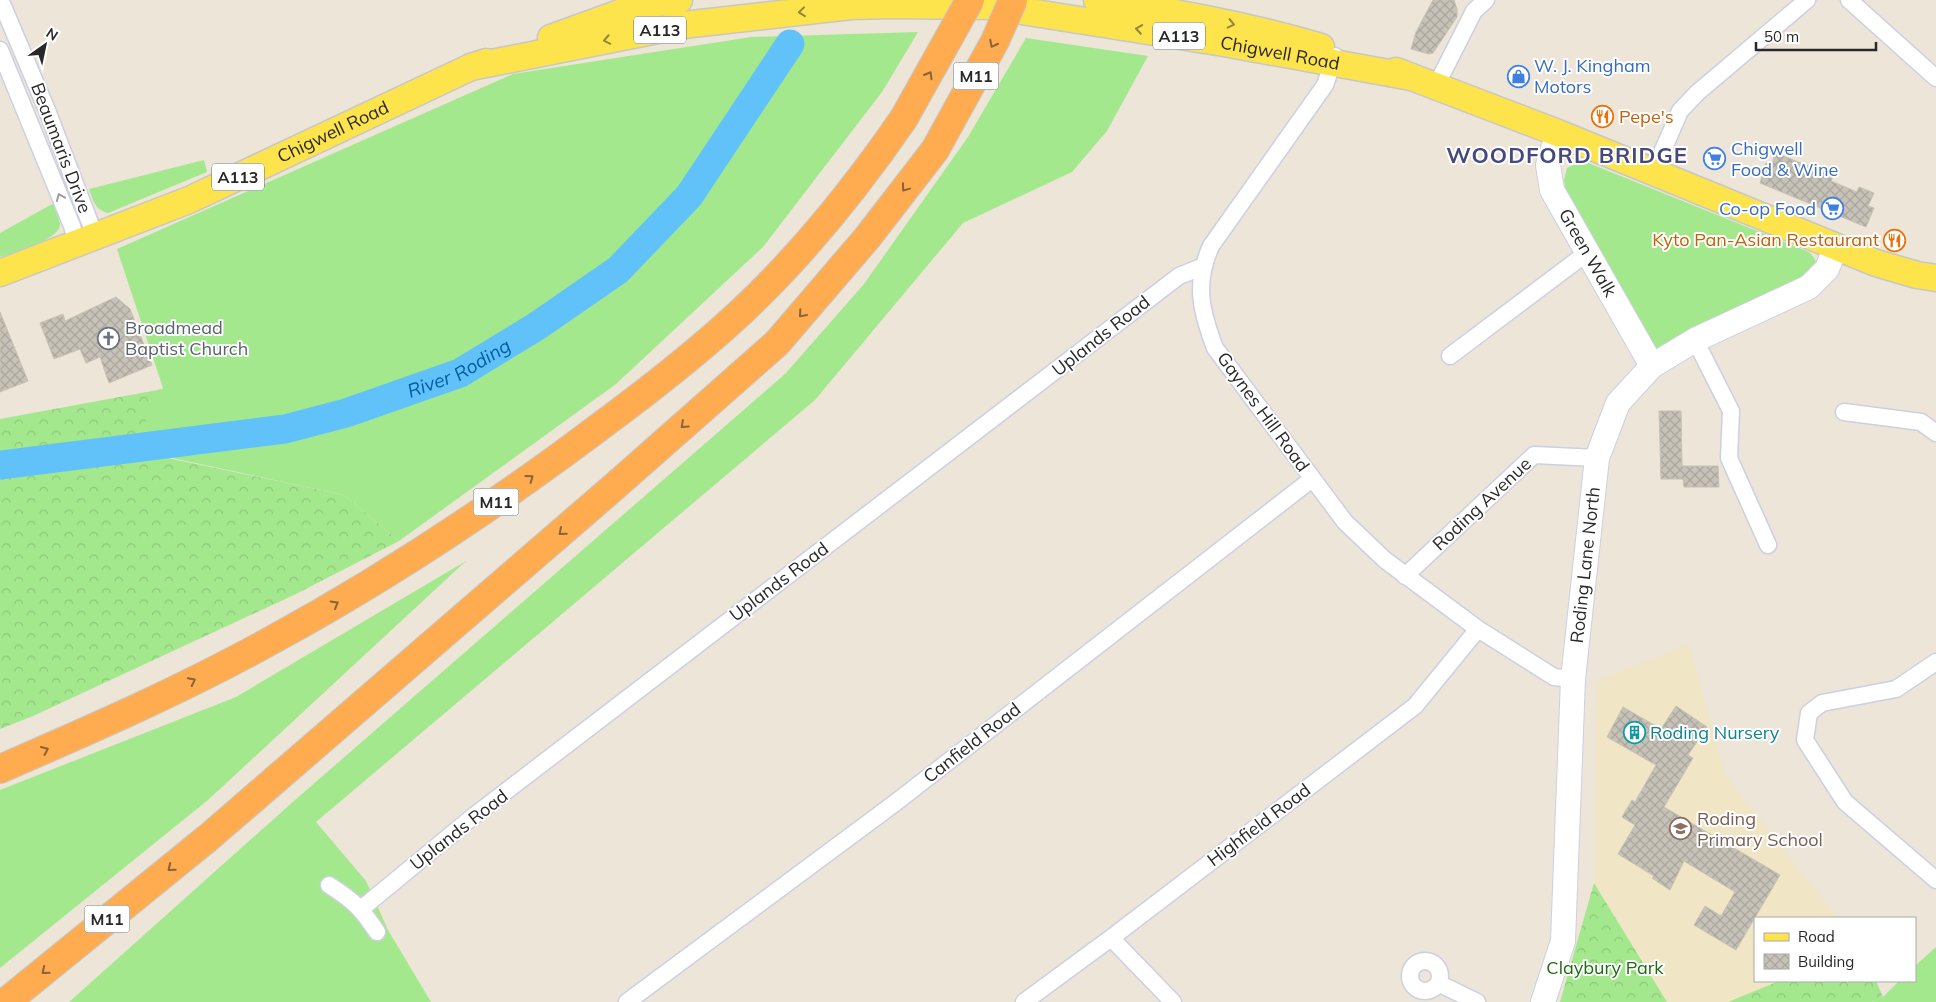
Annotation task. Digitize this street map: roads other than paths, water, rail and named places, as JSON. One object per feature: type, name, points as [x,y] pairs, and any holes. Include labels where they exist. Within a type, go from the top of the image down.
[{"type":"highway","name":"M11","points":[[0,769],[129,713],[272,641],[401,565],[511,492],[642,396],[740,312],[818,232],[870,168],[904,118],[970,0]]},
{"type":"highway","name":"M11","points":[[6,1002],[208,837],[615,486],[777,343],[867,238],[935,150],[995,41],[1013,0]]},
{"type":"main road","name":"Chigwell Road","points":[[0,274],[189,200],[471,67],[639,6],[679,0]]},
{"type":"main road","name":"Chigwell Road","points":[[1097,0],[1215,21],[1284,36],[1335,57],[1411,77],[1558,133],[1876,263],[1917,275],[1936,278]]},
{"type":"main road","name":"Chigwell Road","points":[[471,67],[683,25],[850,2],[892,5],[991,6],[1214,41],[1297,57],[1335,57]]},
{"type":"street","points":[[1436,86],[1474,11],[1486,0]]},
{"type":"street","points":[[1653,173],[1680,111],[1697,93],[1807,0]]},
{"type":"street","points":[[1849,0],[1936,78]]},
{"type":"street","name":"Beaumaris Drive","points":[[7,4],[46,110],[86,239]]},
{"type":"street","name":"Beaumaris Drive","points":[[0,50],[86,239]]},
{"type":"street","name":"Gaynes Hill Road","points":[[1335,57],[1324,85],[1211,246],[1204,266],[1200,298],[1203,316],[1215,348],[1344,522],[1385,560],[1478,629],[1554,677],[1573,679]]},
{"type":"street","name":"Green Walk","points":[[1558,133],[1548,165],[1552,190],[1652,366]]},
{"type":"street","name":"Roding Lane North","points":[[1543,1002],[1563,941],[1573,679],[1597,458],[1618,403],[1652,366],[1695,340],[1809,287],[1827,269],[1836,246]]},
{"type":"street","points":[[1450,356],[1588,252]]},
{"type":"street","name":"Uplands Road","points":[[362,909],[475,816],[1179,276],[1204,266]]},
{"type":"street","points":[[1695,340],[1730,411],[1729,458],[1768,546]]},
{"type":"street","points":[[1844,412],[1921,422],[1936,433]]},
{"type":"street","name":"Roding Avenue","points":[[1405,576],[1534,455],[1597,458]]},
{"type":"street","name":"Canfield Road","points":[[627,1002],[895,803],[1312,479]]},
{"type":"street","name":"Highfield Road","points":[[1024,1002],[1415,706],[1478,629]]},
{"type":"street","points":[[1936,662],[1896,689],[1822,703],[1809,713],[1805,740],[1845,802],[1936,880]]},
{"type":"street","points":[[329,884],[362,909],[378,932]]},
{"type":"street","points":[[1111,938],[1173,1002]]},
{"type":"street","points":[[1440,984],[1477,1002]]},
{"type":"waterway","name":"River Roding","points":[[0,465],[285,429],[346,413],[460,373],[537,326],[618,270],[689,196],[790,44]]},
{"type":"place","name":"W. J. Kingham Motors","points":[[1518,76]]},
{"type":"place","name":"Pepe's","points":[[1603,117]]},
{"type":"place","name":"Chigwell Food & Wine","points":[[1715,159]]},
{"type":"place","name":"Co-op Food","points":[[1832,209]]},
{"type":"place","name":"Kyto Pan-Asian Restaurant","points":[[1895,240]]},
{"type":"place","name":"Broadmead Baptist Church","points":[[109,338]]},
{"type":"place","name":"Roding Nursery","points":[[1634,733]]},
{"type":"place","name":"Roding Primary School","points":[[1681,829]]},
{"type":"district","name":"WOODFORD BRIDGE","points":[[1567,155]]},
{"type":"park label","name":"Claybury Park","points":[[1605,968]]}]
